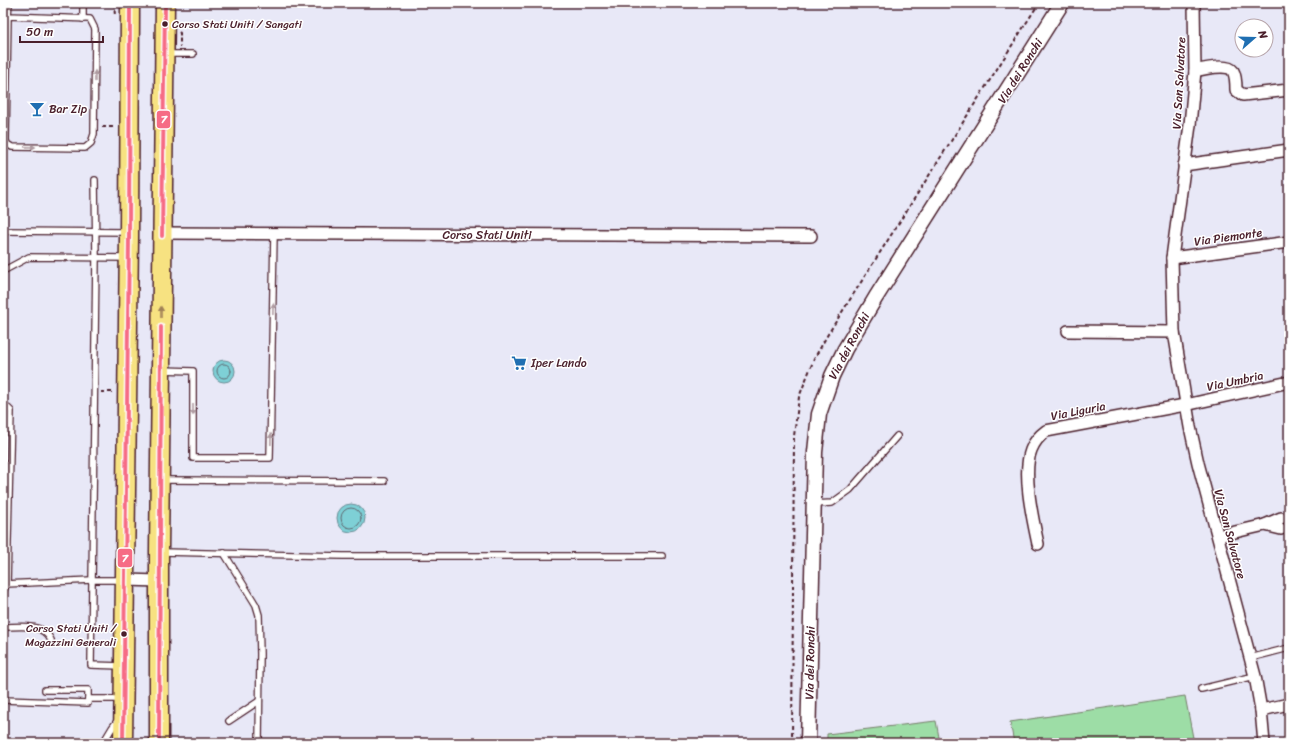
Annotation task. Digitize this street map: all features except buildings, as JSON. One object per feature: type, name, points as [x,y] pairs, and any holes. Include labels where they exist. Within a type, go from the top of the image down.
[{"type":"main road","points":[[123,743],[126,580],[130,3]]},
{"type":"main road","points":[[159,743],[159,552],[165,3]]},
{"type":"street","name":"Via dei Ronchi","points":[[808,743],[814,452],[819,414],[835,369],[845,349],[876,297],[1062,3]]},
{"type":"street","name":"Via San Salvatore","points":[[1194,3],[1194,71],[1190,125],[1172,258],[1174,332],[1186,405],[1198,463],[1255,676],[1261,710],[1264,743]]},
{"type":"street","points":[[1194,71],[1223,66],[1231,69],[1234,72],[1236,90],[1242,95],[1289,90]]},
{"type":"street","points":[[1184,165],[1289,150]]},
{"type":"street","name":"Corso Stati Uniti","points":[[162,233],[812,236]]},
{"type":"street","name":"Via Piemonte","points":[[1172,258],[1289,242]]},
{"type":"street","points":[[1068,331],[1174,332]]},
{"type":"street","name":"Via Umbria","points":[[1186,405],[1289,382]]},
{"type":"street","name":"Via Liguria","points":[[1038,544],[1029,497],[1028,464],[1030,451],[1037,438],[1046,431],[1053,429],[1186,405]]},
{"type":"street","points":[[1218,536],[1265,525],[1281,524]]},
{"type":"street","points":[[126,580],[159,581]]},
{"type":"street","points":[[1261,710],[1289,704]]},
{"type":"lane","points":[[8,16],[90,19],[95,29],[94,134],[91,143],[85,148],[12,147],[7,144],[6,140],[8,16],[9,3]]},
{"type":"lane","points":[[83,3],[83,19]]},
{"type":"lane","points":[[164,54],[193,54]]},
{"type":"lane","points":[[95,180],[96,258],[91,665],[124,666]]},
{"type":"lane","points":[[3,231],[129,232]]},
{"type":"lane","points":[[161,370],[193,371],[193,458],[270,458],[274,234]]},
{"type":"lane","points":[[3,271],[29,257],[129,258]]},
{"type":"lane","points":[[3,404],[11,411],[5,584],[3,591]]},
{"type":"lane","points":[[814,504],[832,503],[850,490],[897,436]]},
{"type":"lane","points":[[160,480],[384,481]]},
{"type":"lane","points":[[159,552],[343,556],[662,556]]},
{"type":"lane","points":[[224,553],[256,606],[259,615],[259,743]]},
{"type":"lane","points":[[5,584],[126,580]]},
{"type":"lane","points":[[3,627],[33,627],[42,629],[48,634],[50,640]]},
{"type":"lane","points":[[1250,658],[1289,648]]},
{"type":"lane","points":[[1201,689],[1255,676]]},
{"type":"lane","points":[[3,700],[88,704],[88,690],[45,690]]},
{"type":"lane","points":[[88,699],[123,706],[103,743]]},
{"type":"lane","points":[[229,721],[259,701]]},
{"type":"path","points":[[114,3],[114,15]]},
{"type":"path","points":[[792,743],[794,436],[800,397],[814,359],[828,334],[1039,3]]},
{"type":"path","points":[[94,127],[119,127]]},
{"type":"path","points":[[94,392],[116,392]]},
{"type":"green space","points":[[1185,696],[1194,743],[1014,743],[1010,722]]},
{"type":"green space","points":[[936,721],[940,743],[827,743],[827,734]]},
{"type":"water","points":[[224,360],[232,363],[235,371],[232,379],[224,382],[216,379],[213,371],[216,363]]},
{"type":"water","points":[[351,504],[361,508],[365,518],[361,528],[351,532],[341,528],[337,518],[341,508]]},
{"type":"transit line","name":"7","points":[[123,743],[129,238],[130,3]]},
{"type":"transit line","name":"7","points":[[162,236],[165,3]]},
{"type":"transit line","name":"7","points":[[159,743],[161,327]]},
{"type":"place","name":"Corso Stati Uniti / Sangati","points":[[165,24]]},
{"type":"place","name":"Bar Zip","points":[[37,109]]},
{"type":"place","name":"Iper Lando","points":[[519,363]]},
{"type":"place","name":"Corso Stati Uniti / Magazzini Generali","points":[[124,634]]}]
